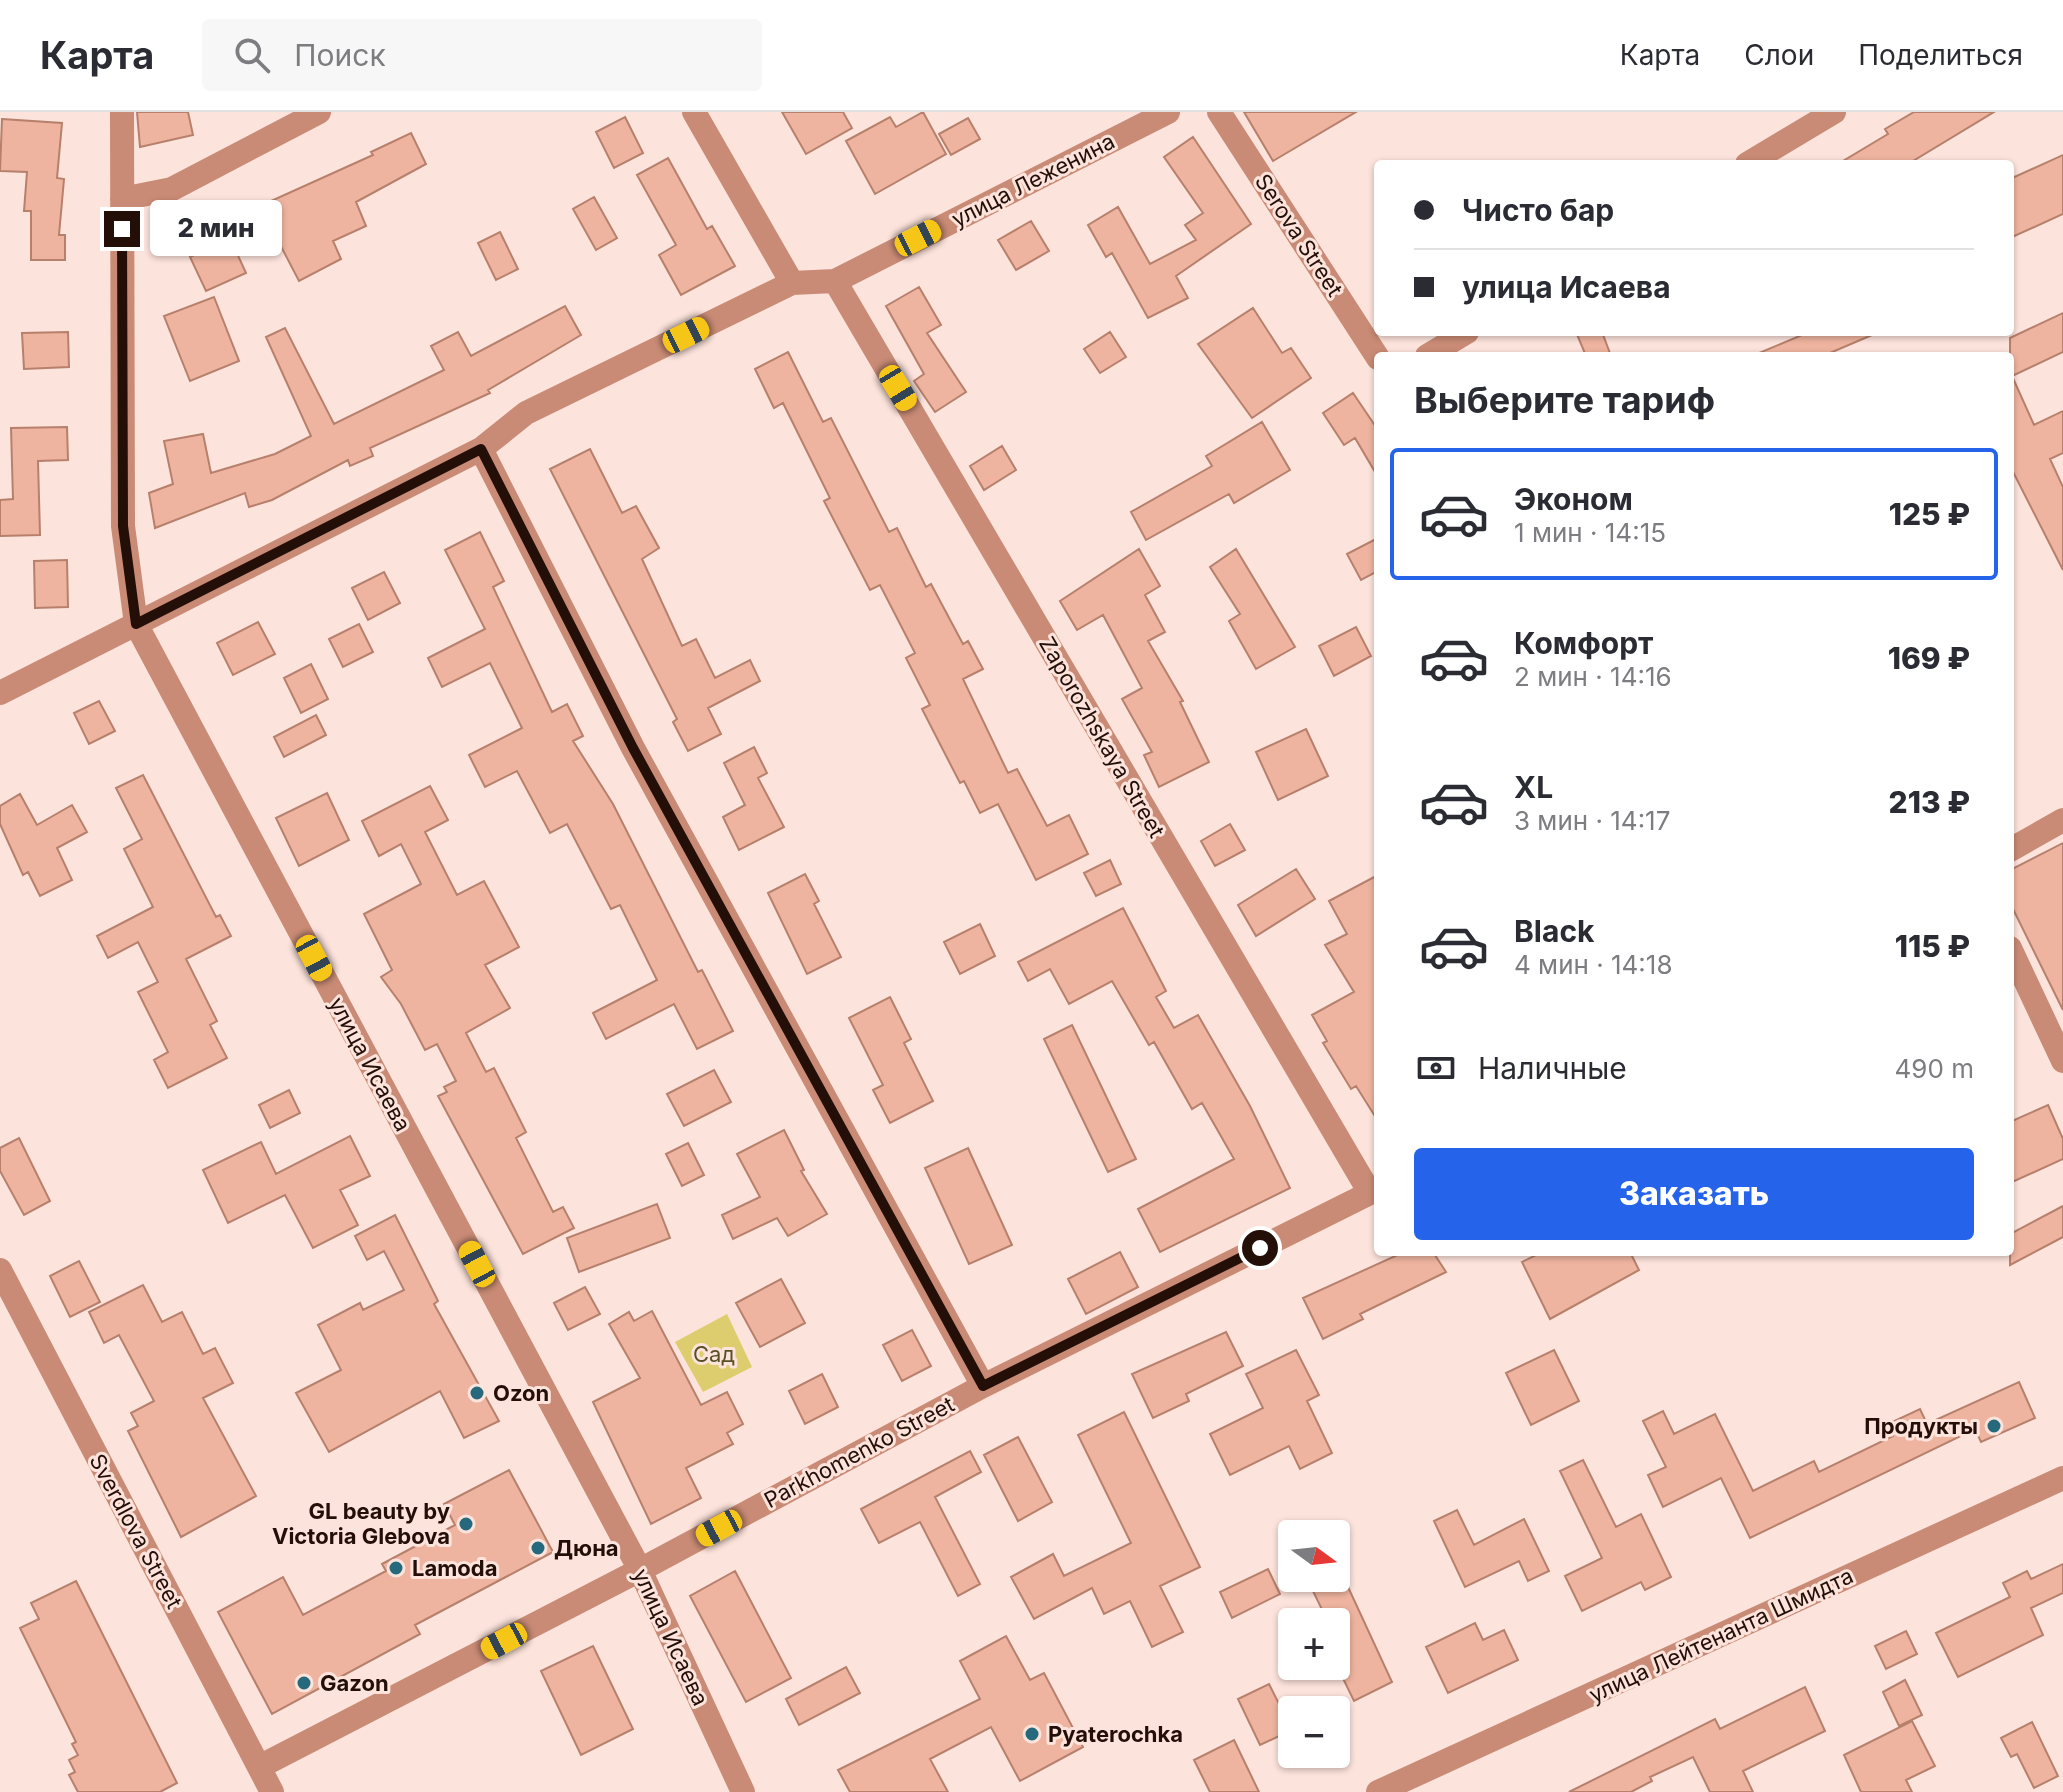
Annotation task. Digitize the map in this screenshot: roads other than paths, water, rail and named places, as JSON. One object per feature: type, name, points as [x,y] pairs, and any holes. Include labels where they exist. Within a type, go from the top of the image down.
[{"type":"street","name":"улица Исаева","points":[[122,112],[123,526],[136,624],[640,1570],[743,1792]]},
{"type":"street","points":[[122,199],[172,189],[319,112]]},
{"type":"street","points":[[694,112],[792,283]]},
{"type":"street","name":"улица Леженина","points":[[0,693],[481,449],[526,413],[792,283],[835,281],[1168,112]]},
{"type":"street","name":"Serova Street","points":[[1219,112],[1374,352]]},
{"type":"street","points":[[1754,160],[1834,112]]},
{"type":"street","name":"Zaporozhskaya Street","points":[[835,281],[1374,1191]]},
{"type":"street","points":[[1434,352],[1460,336]]},
{"type":"street","points":[[481,449],[633,748],[983,1386]]},
{"type":"street","points":[[2014,848],[2063,820]]},
{"type":"street","points":[[2014,957],[2063,1061]]},
{"type":"street","name":"Parkhomenko Street","points":[[259,1767],[640,1570],[983,1386],[1374,1191]]},
{"type":"street","name":"Sverdlova Street","points":[[0,1270],[272,1792]]},
{"type":"street","name":"улица Лейтенанта Шмидта","points":[[1378,1792],[2063,1478]]},
{"type":"place","name":"Ozon","points":[[477,1393]]},
{"type":"place","name":"Продукты","points":[[1994,1426]]},
{"type":"place","name":"GL beauty by Victoria Glebova","points":[[466,1524]]},
{"type":"place","name":"Дюна","points":[[538,1548]]},
{"type":"place","name":"Lamoda","points":[[396,1568]]},
{"type":"place","name":"Gazon","points":[[304,1683]]},
{"type":"place","name":"Pyaterochka","points":[[1032,1734]]},
{"type":"park label","name":"Сад","points":[[714,1354]]}]
